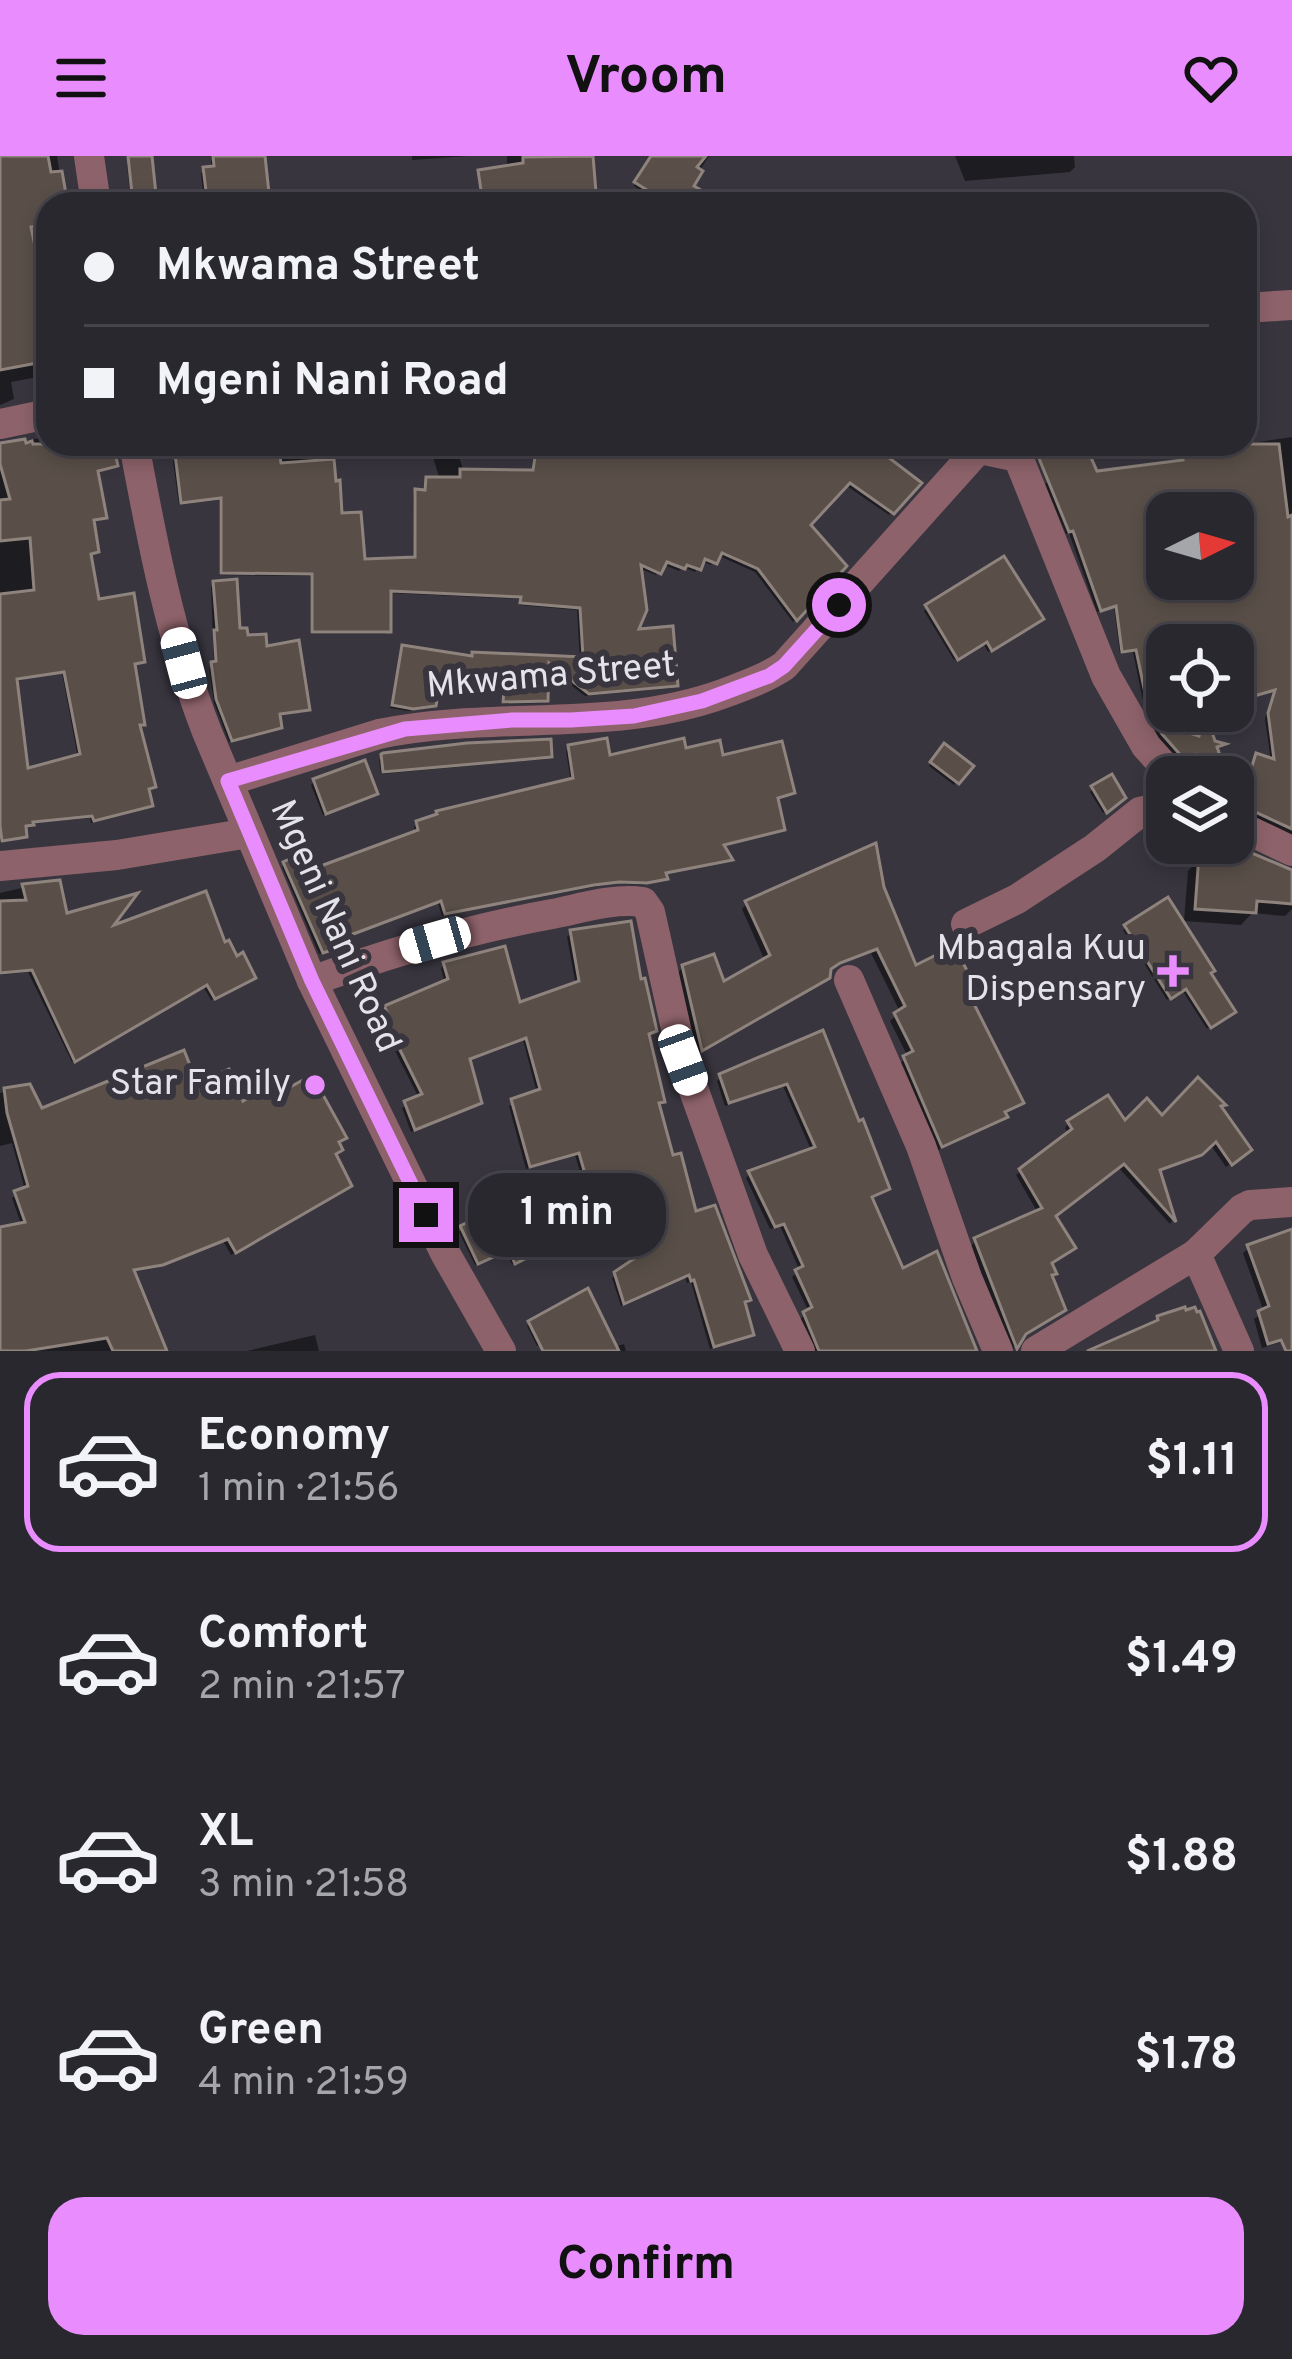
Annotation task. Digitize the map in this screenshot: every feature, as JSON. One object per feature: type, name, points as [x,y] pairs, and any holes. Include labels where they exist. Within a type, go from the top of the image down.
[{"type":"street","points":[[89,156],[94,192]]},
{"type":"street","points":[[1257,307],[1292,305]]},
{"type":"street","points":[[0,424],[36,416]]},
{"type":"street","name":"Mgeni Nani Road","points":[[136,456],[154,554],[195,700],[249,833],[312,981],[445,1253],[501,1351]]},
{"type":"street","name":"Mkwama Street","points":[[228,781],[405,729],[634,716],[702,701],[769,676],[784,666],[974,456]]},
{"type":"street","points":[[1014,456],[1106,676],[1155,756]]},
{"type":"street","points":[[966,924],[1017,899],[1146,811]]},
{"type":"street","points":[[0,866],[117,855],[249,833]]},
{"type":"street","points":[[1254,833],[1292,851]]},
{"type":"street","points":[[312,981],[478,928],[616,901],[643,902],[650,912],[683,1060],[753,1255],[800,1351]]},
{"type":"street","points":[[849,980],[921,1146],[998,1351]]},
{"type":"street","points":[[1036,1351],[1196,1254],[1250,1205],[1292,1202]]},
{"type":"street","points":[[1196,1254],[1239,1351]]},
{"type":"building","points":[[0,156],[48,156],[51,172],[62,171],[66,192],[36,192],[36,226],[31,227],[36,251],[36,363],[0,370]]},
{"type":"building","points":[[128,156],[152,156],[156,192],[132,192]]},
{"type":"building","points":[[213,156],[265,156],[269,192],[206,192],[203,167],[214,166]]},
{"type":"building","points":[[593,156],[596,192],[481,192],[478,170],[523,163],[523,157]]},
{"type":"building","points":[[651,156],[706,156],[697,167],[703,171],[694,186],[704,192],[650,192],[634,182]]},
{"type":"building","points":[[25,439],[36,444],[36,456],[116,456],[118,466],[98,471],[107,518],[94,520],[99,552],[91,554],[99,599],[134,593],[145,662],[135,664],[145,725],[140,725],[156,787],[149,789],[153,806],[94,821],[92,816],[33,822],[26,826],[27,837],[2,841],[0,594],[34,590],[30,538],[0,541],[0,500],[10,499],[0,464],[0,443]],"holes":[[[64,672],[80,754],[28,768],[17,679]]]},
{"type":"building","points":[[1257,444],[1279,444],[1288,517],[1292,515],[1292,829],[1254,811],[1256,753],[1274,759],[1268,713],[1275,690],[1254,696],[1254,624],[1146,624],[1146,698],[1136,650],[1122,652],[1116,606],[1101,611],[1073,531],[1069,532],[1038,456],[1090,456],[1097,471],[1183,460],[1182,456],[1257,456]]},
{"type":"building","points":[[175,456],[280,456],[281,463],[334,459],[342,513],[361,512],[365,559],[415,557],[415,489],[425,490],[426,477],[460,477],[460,469],[533,470],[535,456],[887,456],[922,483],[894,514],[850,483],[811,525],[847,566],[797,621],[758,569],[722,553],[717,564],[705,559],[701,570],[667,562],[661,574],[641,565],[647,610],[639,629],[673,626],[678,686],[589,694],[549,663],[548,701],[503,702],[504,685],[441,677],[436,706],[413,709],[392,705],[402,645],[472,656],[472,652],[583,657],[580,608],[520,603],[521,597],[391,591],[391,632],[312,632],[312,574],[221,573],[221,498],[181,503]]},
{"type":"building","points":[[1004,556],[1044,619],[992,651],[987,642],[958,660],[925,605]]},
{"type":"building","points":[[237,579],[240,628],[247,628],[248,635],[266,634],[267,646],[299,640],[310,710],[280,714],[282,728],[232,741],[216,699],[211,662],[216,661],[217,630],[213,581]]},
{"type":"building","points":[[1212,732],[1215,741],[1226,744],[1217,747],[1220,756],[1181,756],[1162,734]]},
{"type":"building","points":[[607,738],[610,755],[684,738],[686,748],[720,740],[723,755],[782,741],[795,793],[778,798],[785,830],[724,845],[733,860],[666,873],[668,879],[594,885],[445,914],[441,901],[348,936],[351,944],[323,953],[283,862],[311,849],[318,867],[418,830],[416,821],[436,811],[573,778],[568,745]]},
{"type":"building","points":[[551,739],[552,757],[383,772],[383,753]]},
{"type":"building","points":[[944,743],[974,766],[959,784],[930,762]]},
{"type":"building","points":[[365,760],[378,794],[326,814],[313,779]]},
{"type":"building","points":[[1112,774],[1126,798],[1107,813],[1091,786]]},
{"type":"building","points":[[876,843],[884,887],[916,965],[940,953],[942,958],[957,951],[976,988],[968,992],[1024,1103],[1005,1112],[1008,1117],[942,1147],[903,1056],[913,1051],[894,1013],[905,1006],[877,949],[840,963],[831,969],[830,978],[702,1051],[682,965],[714,954],[724,981],[770,955],[745,901]]},
{"type":"building","points":[[1254,854],[1292,870],[1292,904],[1257,901],[1256,913],[1195,909],[1198,864],[1254,864]]},
{"type":"building","points":[[60,880],[67,913],[138,893],[114,925],[206,891],[225,942],[229,940],[237,956],[243,952],[256,978],[215,999],[207,985],[75,1062],[32,970],[0,973],[0,901],[26,900],[22,884]]},
{"type":"building","points":[[1168,897],[1236,1012],[1211,1028],[1186,989],[1171,999],[1124,925]]},
{"type":"building","points":[[631,921],[641,979],[645,978],[657,1031],[649,1034],[665,1102],[659,1103],[673,1155],[681,1153],[696,1211],[715,1205],[751,1300],[745,1302],[754,1335],[714,1347],[689,1275],[624,1304],[614,1272],[635,1258],[613,1196],[593,1202],[579,1153],[530,1167],[511,1099],[540,1089],[526,1038],[470,1059],[482,1103],[415,1130],[404,1101],[422,1094],[398,1046],[388,1045],[381,1032],[390,1018],[384,1006],[448,979],[443,962],[505,946],[520,1002],[579,981],[570,930]]},
{"type":"building","points":[[823,1030],[890,1189],[872,1197],[903,1268],[937,1251],[977,1351],[819,1351],[803,1312],[812,1307],[795,1270],[803,1266],[784,1224],[775,1227],[748,1171],[815,1147],[787,1084],[729,1103],[719,1074]]},
{"type":"building","points":[[184,1050],[197,1083],[229,1069],[243,1101],[264,1088],[266,1092],[277,1086],[281,1092],[312,1075],[347,1138],[339,1142],[343,1150],[336,1154],[352,1186],[236,1253],[228,1239],[163,1265],[134,1270],[167,1351],[113,1351],[107,1338],[0,1351],[0,1227],[25,1222],[14,1191],[28,1186],[4,1088],[30,1084],[42,1108]]},
{"type":"building","points":[[1198,1077],[1226,1105],[1221,1106],[1252,1150],[1232,1165],[1216,1142],[1202,1155],[1160,1170],[1176,1222],[1124,1164],[1056,1216],[1076,1248],[1052,1263],[1066,1310],[1026,1334],[1017,1349],[974,1238],[1042,1208],[1019,1169],[1072,1129],[1067,1121],[1108,1095],[1125,1120],[1147,1098],[1162,1115]]},
{"type":"building","points":[[539,1188],[564,1239],[515,1264],[509,1250],[478,1264],[460,1226]]},
{"type":"building","points":[[1292,1229],[1292,1351],[1286,1351],[1281,1340],[1268,1344],[1258,1311],[1269,1306],[1247,1245]]},
{"type":"building","points":[[588,1288],[619,1351],[543,1351],[528,1321]]},
{"type":"building","points":[[1185,1307],[1200,1311],[1216,1351],[1087,1351],[1158,1320],[1157,1316]]},
{"type":"place","name":"Mbagala Kuu Dispensary","points":[[1173,971]]},
{"type":"place","name":"Star Family","points":[[315,1085]]},
{"type":"route","points":[[426,1215],[312,981],[228,781],[405,729],[634,716],[702,701],[784,666],[839,605]]}]
